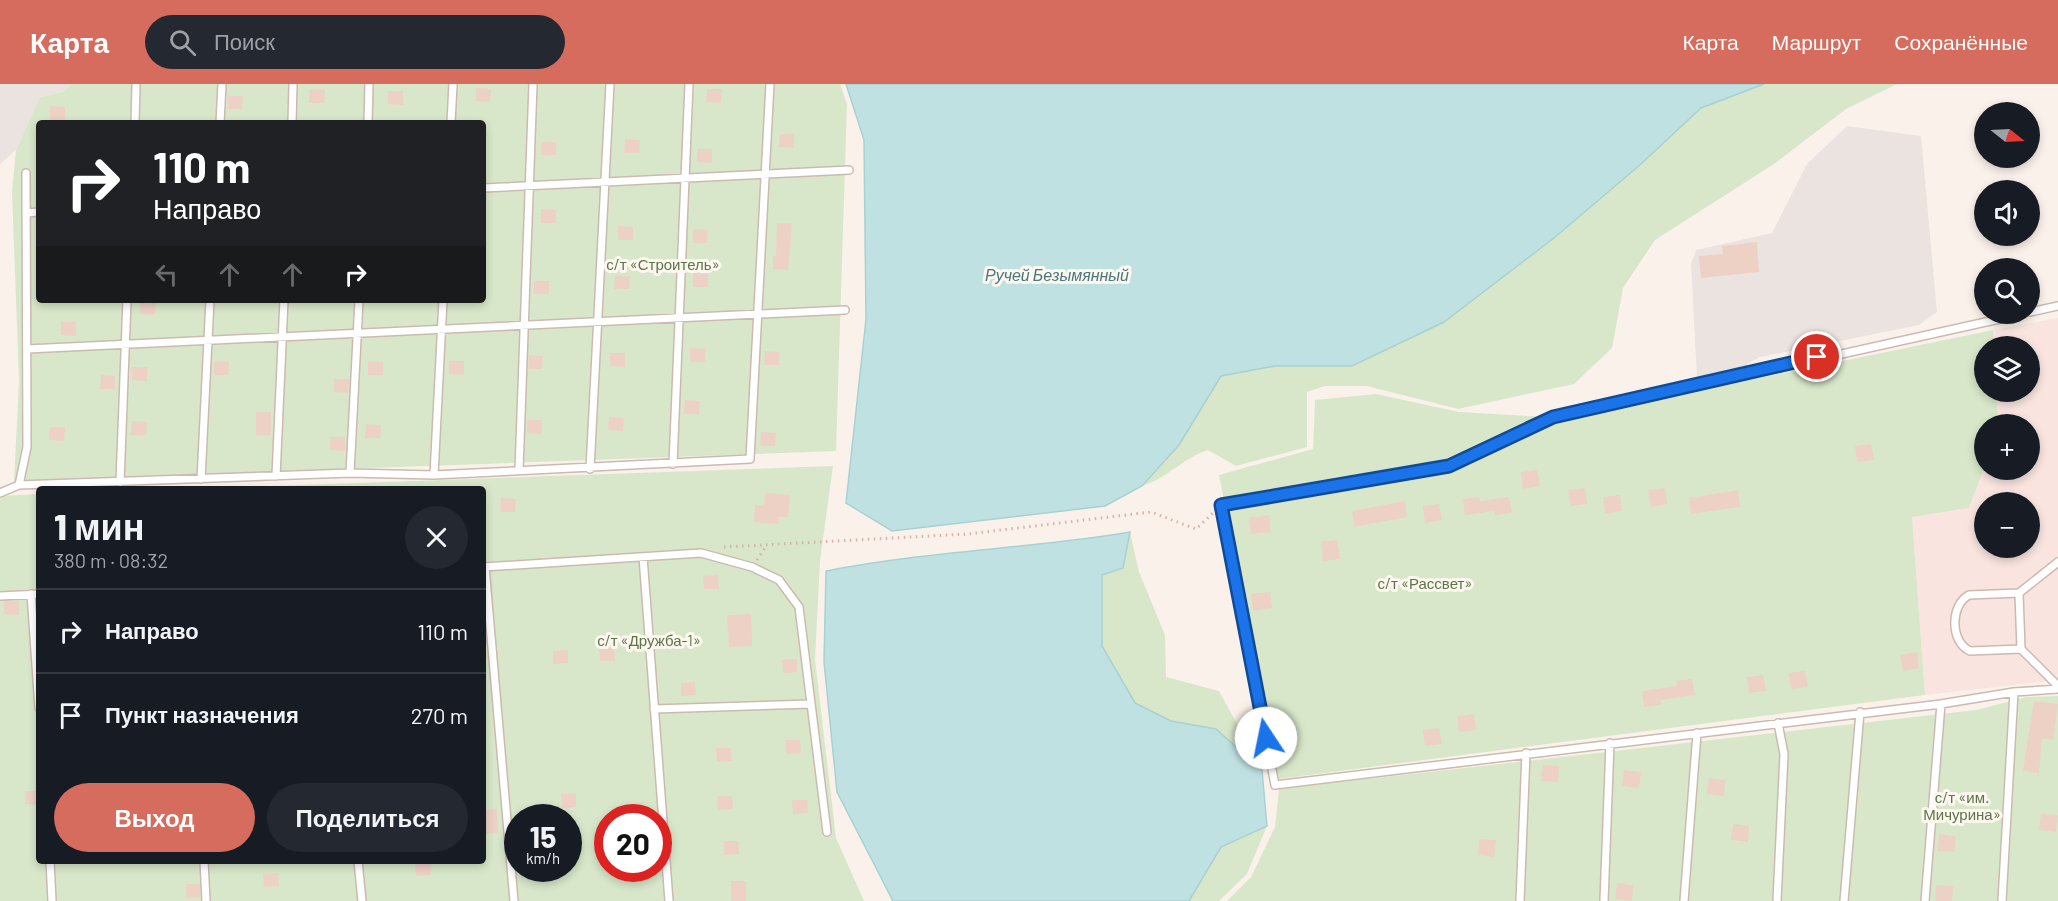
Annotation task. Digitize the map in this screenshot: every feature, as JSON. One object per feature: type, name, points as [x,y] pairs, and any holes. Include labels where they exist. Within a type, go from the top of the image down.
[{"type":"lane","points":[[220,120],[222,84]]},
{"type":"lane","points":[[292,120],[293,84]]},
{"type":"lane","points":[[368,120],[369,84]]},
{"type":"lane","points":[[451,120],[453,84]]},
{"type":"lane","points":[[519,470],[522,326],[530,186],[532,84]]},
{"type":"lane","points":[[590,469],[610,84]]},
{"type":"lane","points":[[673,464],[689,84]]},
{"type":"lane","points":[[0,493],[19,485],[350,473],[434,474],[590,469],[750,459],[770,84]]},
{"type":"lane","points":[[135,120],[136,86]]},
{"type":"lane","points":[[486,188],[849,170]]},
{"type":"lane","points":[[19,485],[27,447],[26,173]]},
{"type":"lane","points":[[26,213],[36,212]]},
{"type":"lane","points":[[120,482],[127,303]]},
{"type":"lane","points":[[201,479],[210,303]]},
{"type":"lane","points":[[276,476],[284,303]]},
{"type":"lane","points":[[350,473],[358,303]]},
{"type":"lane","points":[[434,474],[443,303]]},
{"type":"lane","points":[[2040,310],[2058,306]]},
{"type":"lane","points":[[27,349],[845,310]]},
{"type":"lane","points":[[1976,324],[1553,417],[1449,466],[1221,505],[1275,785],[2058,688]]},
{"type":"lane","points":[[486,567],[701,554],[752,567],[779,580],[799,607],[827,832]]},
{"type":"lane","points":[[643,557],[669,901]]},
{"type":"lane","points":[[2021,649],[1970,651],[1963,648],[1956,635],[1956,611],[1963,598],[1969,595],[2019,593],[2058,562]]},
{"type":"lane","points":[[486,589],[514,901]]},
{"type":"lane","points":[[2019,593],[2021,649],[2058,688]]},
{"type":"lane","points":[[0,596],[35,594],[36,622]]},
{"type":"lane","points":[[2002,901],[2014,692]]},
{"type":"lane","points":[[654,709],[811,704]]},
{"type":"lane","points":[[1925,901],[1941,704]]},
{"type":"lane","points":[[1844,901],[1860,712]]},
{"type":"lane","points":[[1777,901],[1784,753],[1778,723]]},
{"type":"lane","points":[[1684,901],[1696,733]]},
{"type":"lane","points":[[1604,901],[1610,743]]},
{"type":"lane","points":[[1520,901],[1526,753]]},
{"type":"lane","points":[[50,864],[52,901]]},
{"type":"lane","points":[[204,864],[206,901]]},
{"type":"lane","points":[[358,864],[362,901]]},
{"type":"path","points":[[851,539],[968,534],[1151,512],[1196,529],[1221,505]]},
{"type":"shaded area","points":[[0,84],[71,84],[63,92],[40,97],[16,150],[0,164]]},
{"type":"shaded area","points":[[1847,126],[1921,136],[1937,312],[1919,325],[1760,357],[1747,364],[1747,367],[1697,378],[1691,264],[1696,250],[1772,233],[1807,164]]},
{"type":"shaded area","points":[[2058,318],[2058,680],[1925,695],[1912,517],[1969,508],[1974,495],[1974,558],[2040,558],[2040,492],[1975,492],[1980,480],[2040,480],[2040,414],[1997,414],[1997,402],[2040,402],[2040,336],[1993,336],[1993,330],[2026,324],[2040,324],[2040,321]]},
{"type":"green space","name":"с/т «Строитель»","points":[[71,84],[840,84],[847,104],[836,451],[14,481],[19,382],[12,191],[16,150],[40,97],[63,92]]},
{"type":"green space","points":[[1764,84],[1897,84],[1846,109],[1774,164],[1655,240],[1623,288],[1612,348],[1574,384],[1458,409],[1367,386],[1325,386],[1307,392],[1307,447],[1236,466],[1208,450],[1142,486],[1179,445],[1221,376],[1275,366],[1352,366],[1444,322],[1554,238],[1641,164],[1701,108]]},
{"type":"green space","name":"с/т «Рассвет»","points":[[1993,330],[1993,336],[1974,336],[1974,402],[1997,402],[1997,414],[1974,414],[1974,480],[1980,480],[1969,508],[1912,517],[1925,695],[1278,779],[1219,475],[1313,449],[1315,400],[1376,394],[1459,412],[1565,418]]},
{"type":"green space","name":"с/т «Дружба-1»","points":[[833,466],[820,561],[815,659],[836,838],[864,901],[0,901],[0,496],[36,494],[36,864],[486,864],[486,486],[272,486]]},
{"type":"green space","points":[[1130,532],[1139,572],[1165,635],[1166,677],[1219,691],[1262,770],[1216,729],[1171,721],[1135,703],[1102,646],[1102,575],[1123,568]]},
{"type":"green space","name":"с/т «им. Мичурина»","points":[[2058,696],[2058,901],[1227,901],[1251,877],[1275,827],[1279,789],[1976,710],[2027,697]]},
{"type":"green space","points":[[1267,826],[1247,874],[1219,901],[1189,901],[1221,847]]},
{"type":"water","name":"Ручей Безымянный","points":[[846,84],[1764,84],[1701,108],[1641,164],[1554,238],[1444,322],[1352,366],[1275,366],[1221,376],[1179,445],[1142,486],[1105,506],[892,531],[846,503],[866,319],[864,140]]},
{"type":"water","points":[[1130,532],[1123,568],[1102,575],[1102,646],[1135,703],[1171,721],[1216,729],[1262,770],[1267,826],[1221,847],[1189,901],[893,901],[837,792],[824,662],[826,571],[901,559]]},
{"type":"building","points":[[476,88],[491,89],[490,102],[476,101]]},
{"type":"building","points":[[310,89],[325,90],[324,103],[309,103]]},
{"type":"building","points":[[707,89],[722,89],[721,103],[706,102]]},
{"type":"building","points":[[388,91],[403,91],[403,105],[388,104]]},
{"type":"building","points":[[228,96],[243,96],[242,109],[228,109]]},
{"type":"building","points":[[50,106],[65,107],[65,120],[50,120]]},
{"type":"building","points":[[780,134],[794,134],[794,148],[779,147]]},
{"type":"building","points":[[625,139],[640,140],[639,153],[624,153]]},
{"type":"building","points":[[542,142],[556,142],[556,155],[541,155]]},
{"type":"building","points":[[697,149],[712,149],[712,163],[697,162]]},
{"type":"building","points":[[541,209],[556,210],[556,223],[541,223]]},
{"type":"building","points":[[777,223],[792,223],[788,270],[773,269],[773,256],[776,256]]},
{"type":"building","points":[[618,226],[633,227],[633,240],[618,240]]},
{"type":"building","points":[[693,229],[708,230],[707,243],[693,243]]},
{"type":"building","points":[[1757,242],[1759,272],[1701,278],[1699,256],[1723,254],[1722,246]]},
{"type":"building","points":[[693,273],[708,274],[708,287],[693,287]]},
{"type":"building","points":[[615,276],[630,276],[629,289],[614,289]]},
{"type":"building","points":[[534,281],[549,281],[549,294],[534,294]]},
{"type":"building","points":[[141,303],[156,303],[155,315],[140,314]]},
{"type":"building","points":[[61,322],[76,322],[76,336],[61,335]]},
{"type":"building","points":[[690,348],[705,349],[705,362],[690,362]]},
{"type":"building","points":[[765,351],[780,352],[779,365],[764,365]]},
{"type":"building","points":[[610,353],[625,353],[625,367],[610,366]]},
{"type":"building","points":[[529,355],[543,356],[542,369],[528,369]]},
{"type":"building","points":[[214,361],[229,362],[228,375],[214,375]]},
{"type":"building","points":[[368,361],[383,362],[383,375],[368,375]]},
{"type":"building","points":[[449,361],[464,361],[464,375],[449,374]]},
{"type":"building","points":[[132,367],[147,367],[147,381],[132,380]]},
{"type":"building","points":[[101,375],[115,376],[115,389],[100,389]]},
{"type":"building","points":[[334,379],[349,379],[348,393],[334,392]]},
{"type":"building","points":[[685,400],[700,401],[699,414],[684,414]]},
{"type":"building","points":[[256,412],[271,412],[271,435],[256,435]]},
{"type":"building","points":[[609,417],[624,418],[623,431],[608,430]]},
{"type":"building","points":[[527,420],[542,420],[542,434],[527,433]]},
{"type":"building","points":[[132,421],[147,422],[146,435],[131,435]]},
{"type":"building","points":[[366,424],[381,425],[380,438],[365,438]]},
{"type":"building","points":[[50,427],[65,427],[64,441],[49,440]]},
{"type":"building","points":[[761,432],[776,433],[775,446],[760,446]]},
{"type":"building","points":[[330,437],[345,437],[345,451],[330,450]]},
{"type":"building","points":[[1871,444],[1874,460],[1857,462],[1855,446]]},
{"type":"building","points":[[1537,470],[1540,486],[1523,489],[1521,472]]},
{"type":"building","points":[[1585,488],[1587,504],[1571,506],[1568,490]]},
{"type":"building","points":[[1665,488],[1667,504],[1651,507],[1648,490]]},
{"type":"building","points":[[1738,490],[1740,507],[1691,514],[1689,498]]},
{"type":"building","points":[[765,493],[790,495],[788,517],[779,517],[778,524],[754,522],[755,505],[764,506]]},
{"type":"building","points":[[1620,495],[1622,511],[1605,514],[1603,497]]},
{"type":"building","points":[[1479,497],[1480,501],[1509,497],[1512,513],[1495,515],[1494,511],[1465,515],[1463,499]]},
{"type":"building","points":[[501,498],[516,499],[515,512],[500,512]]},
{"type":"building","points":[[1405,501],[1407,517],[1354,527],[1352,511]]},
{"type":"building","points":[[1439,504],[1442,520],[1425,523],[1423,506]]},
{"type":"building","points":[[1269,515],[1271,532],[1251,534],[1249,518]]},
{"type":"building","points":[[1337,540],[1340,559],[1323,561],[1321,542]]},
{"type":"building","points":[[718,575],[719,589],[704,589],[703,576]]},
{"type":"building","points":[[1270,592],[1272,608],[1253,611],[1251,594]]},
{"type":"building","points":[[4,601],[19,601],[19,615],[4,614]]},
{"type":"building","points":[[751,614],[752,646],[729,647],[727,615]]},
{"type":"building","points":[[614,647],[615,661],[600,661],[599,648]]},
{"type":"building","points":[[568,650],[568,663],[553,664],[553,651]]},
{"type":"building","points":[[1917,652],[1919,668],[1903,671],[1900,655]]},
{"type":"building","points":[[797,659],[797,672],[783,673],[782,660]]},
{"type":"building","points":[[1805,671],[1808,687],[1791,689],[1789,673]]},
{"type":"building","points":[[1763,675],[1766,691],[1749,693],[1747,677]]},
{"type":"building","points":[[1692,679],[1695,695],[1660,700],[1661,705],[1644,707],[1642,691],[1677,686],[1676,681]]},
{"type":"building","points":[[695,682],[696,695],[681,696],[681,683]]},
{"type":"building","points":[[2034,701],[2058,704],[2053,740],[2042,738],[2039,773],[2023,771]]},
{"type":"building","points":[[1474,714],[1476,730],[1459,732],[1457,716]]},
{"type":"building","points":[[1439,728],[1442,744],[1425,746],[1423,730]]},
{"type":"building","points":[[785,740],[800,740],[801,753],[786,754]]},
{"type":"building","points":[[716,748],[731,748],[732,761],[717,762]]},
{"type":"building","points":[[1543,765],[1559,766],[1558,782],[1541,781]]},
{"type":"building","points":[[1624,770],[1641,772],[1639,788],[1622,786]]},
{"type":"building","points":[[1709,778],[1725,780],[1724,796],[1707,794]]},
{"type":"building","points":[[25,791],[36,791],[36,805],[25,804]]},
{"type":"building","points":[[576,793],[576,804],[562,804],[561,794]]},
{"type":"building","points":[[717,796],[732,796],[733,809],[718,810]]},
{"type":"building","points":[[792,800],[807,800],[808,813],[793,814]]},
{"type":"building","points":[[497,809],[498,833],[486,834],[486,810]]},
{"type":"building","points":[[2041,814],[2058,815],[2056,832],[2039,830]]},
{"type":"building","points":[[1733,824],[1749,826],[1748,842],[1731,840]]},
{"type":"building","points":[[1939,834],[1956,836],[1954,852],[1937,851]]},
{"type":"building","points":[[1479,839],[1496,840],[1494,857],[1478,855]]},
{"type":"building","points":[[724,841],[738,841],[739,854],[724,855]]},
{"type":"building","points":[[415,864],[430,864],[431,875],[416,876]]},
{"type":"building","points":[[278,873],[279,886],[264,887],[263,874]]},
{"type":"building","points":[[731,881],[746,881],[746,901],[731,901]]},
{"type":"building","points":[[1617,883],[1633,885],[1632,901],[1615,899]]},
{"type":"building","points":[[186,884],[200,884],[200,897],[186,898]]},
{"type":"building","points":[[1936,885],[1953,886],[1952,901],[1935,901]]},
{"type":"route","points":[[1266,738],[1221,505],[1449,466],[1553,417],[1817,357]]}]
